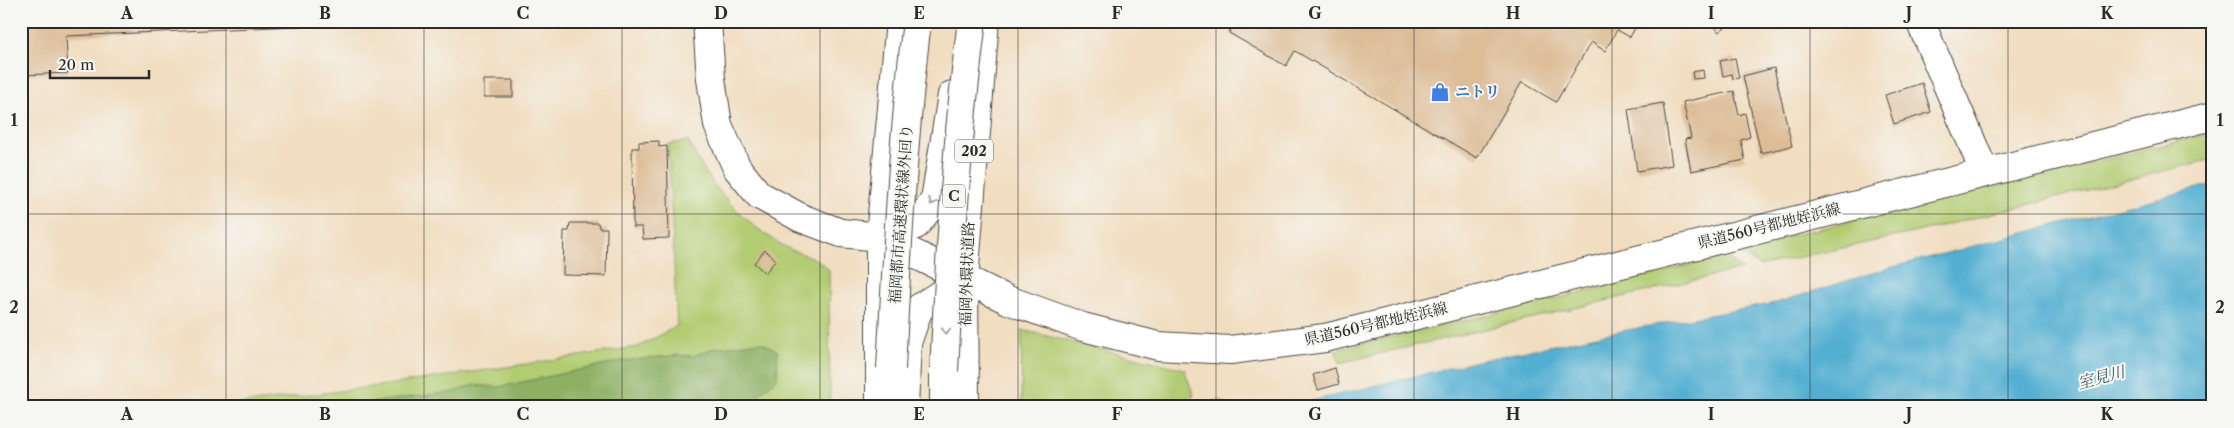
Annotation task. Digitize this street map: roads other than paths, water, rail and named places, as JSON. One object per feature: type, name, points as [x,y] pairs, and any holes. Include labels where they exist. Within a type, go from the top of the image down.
[{"type":"main road","name":"県道560号都地姪浜線","points":[[707,21],[711,78],[718,125],[737,168],[760,195],[801,218],[841,233],[880,237],[1008,300],[1082,327],[1158,346],[1230,350],[1325,338],[1555,282],[1984,171],[2213,116]]},
{"type":"main road","points":[[880,407],[880,237],[900,21]]},
{"type":"main road","name":"福岡都市高速環状線外回り","points":[[891,407],[891,369],[899,218],[917,21]]},
{"type":"main road","points":[[1920,21],[1984,171]]},
{"type":"main road","points":[[880,237],[916,225],[935,200],[956,72],[980,22]]},
{"type":"main road","name":"福岡外環状道路","points":[[965,407],[964,279],[980,22]]},
{"type":"main road","name":"C","points":[[944,407],[952,223],[964,83],[980,22]]},
{"type":"main road","points":[[904,407],[906,343],[919,308],[964,279]]},
{"type":"water","name":"室見川","points":[[2213,184],[2213,407],[1287,407],[1478,361],[1611,333],[1776,303],[1885,269]]},
{"type":"place","name":"ニトリ","points":[[1440,92]]}]
